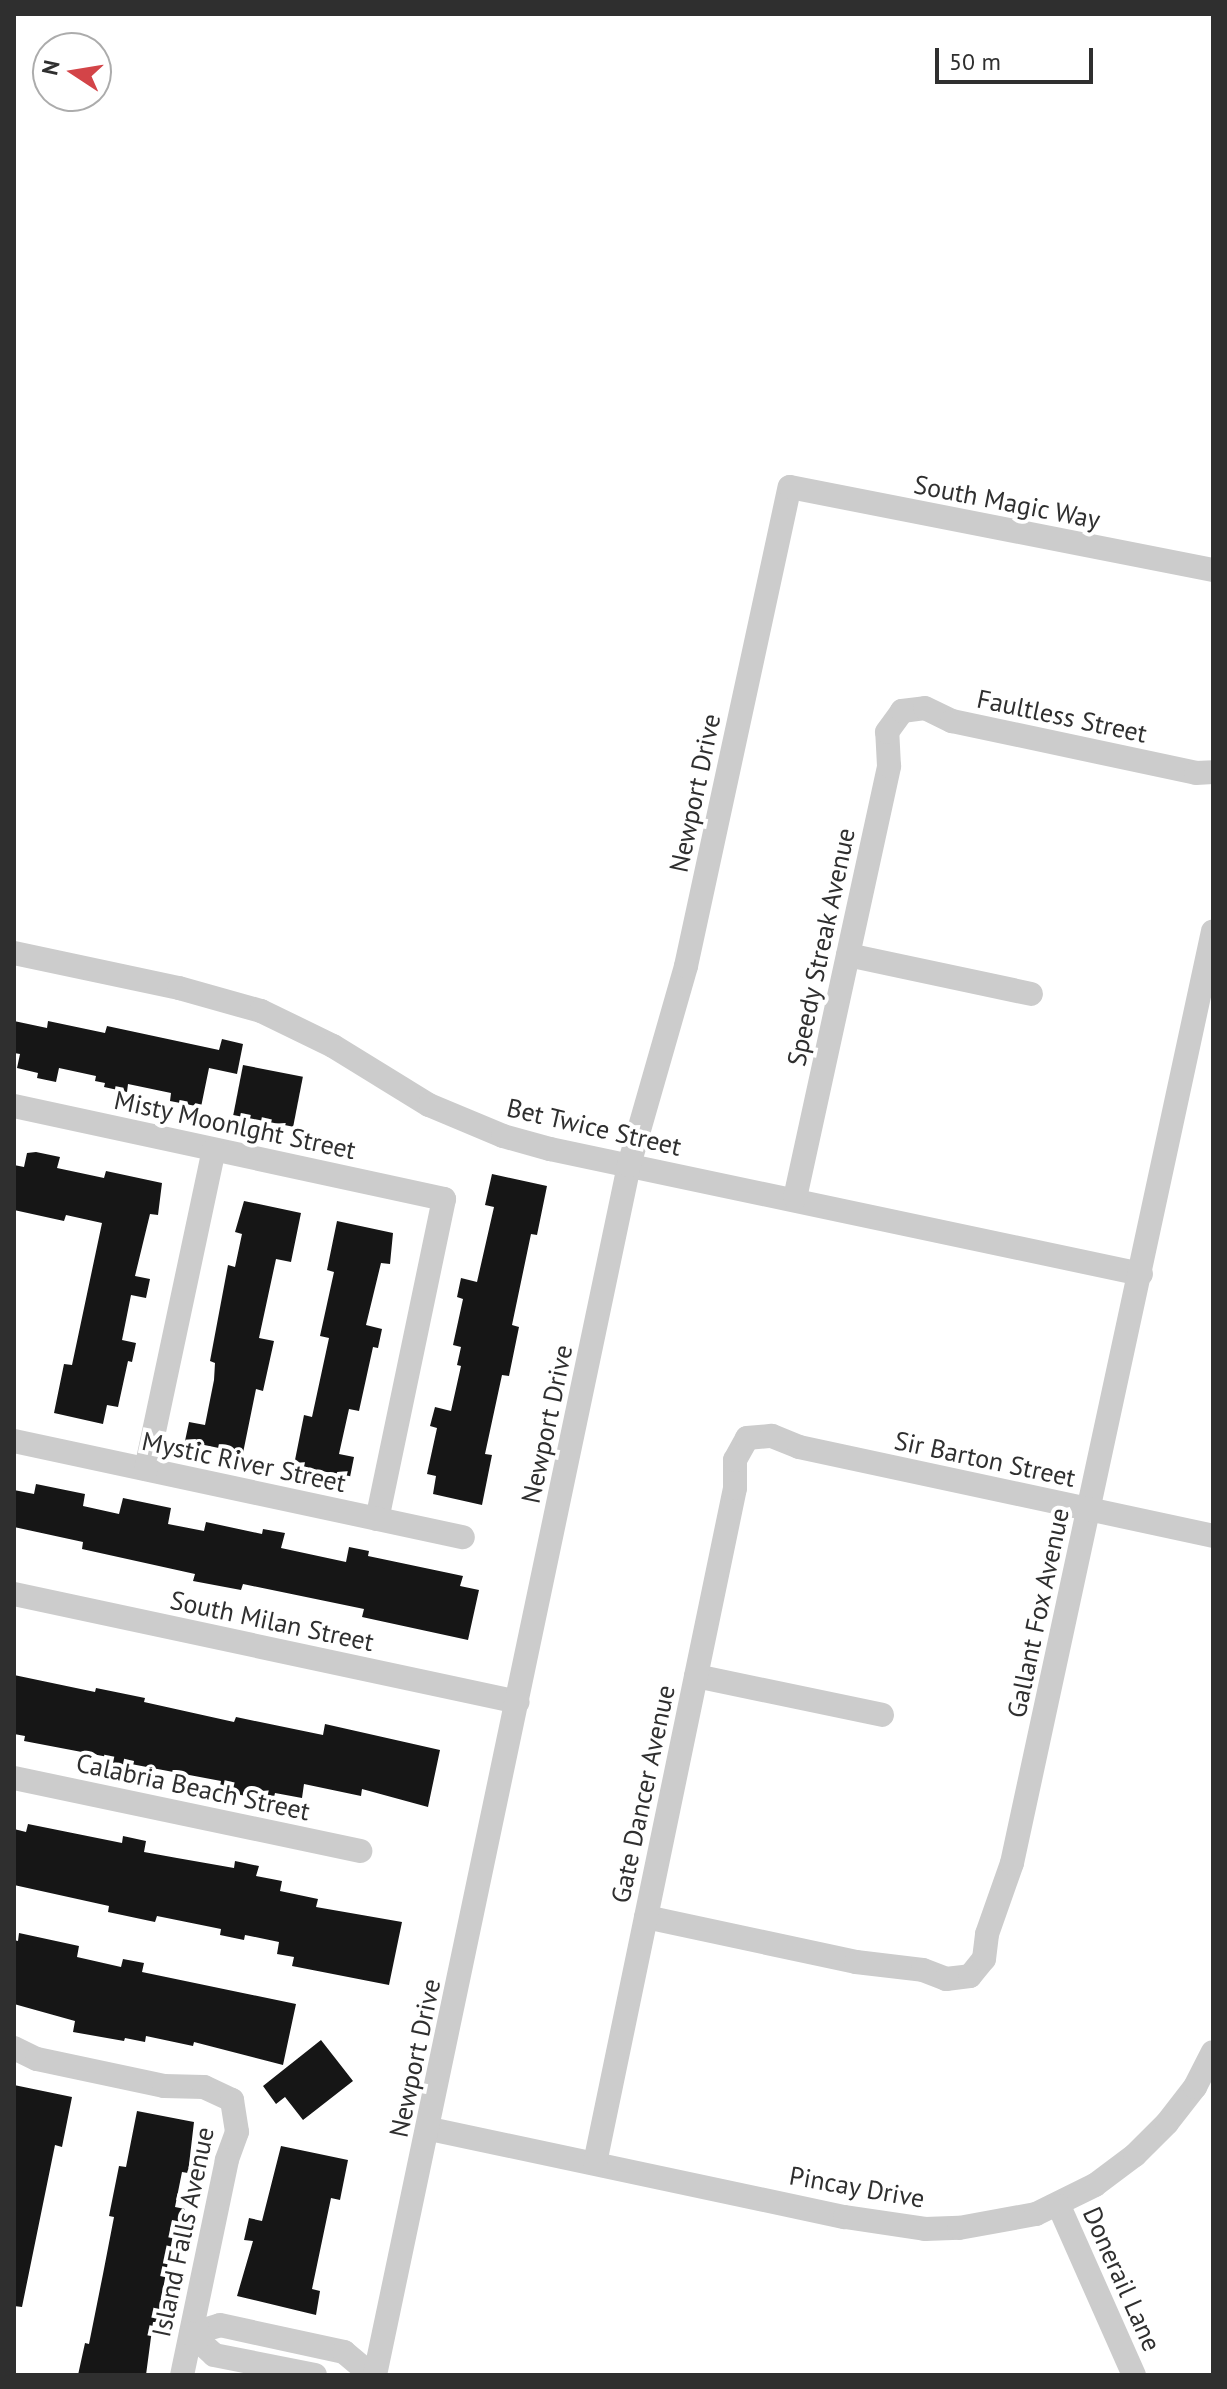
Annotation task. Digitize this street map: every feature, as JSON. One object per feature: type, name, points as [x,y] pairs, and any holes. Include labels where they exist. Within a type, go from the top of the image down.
[{"type":"street","name":"South Magic Way","points":[[790,487],[1213,570]]},
{"type":"street","name":"Newport Drive","points":[[373,2375],[430,2129],[629,1165],[686,966],[790,487]]},
{"type":"street","name":"Faultless Street","points":[[902,711],[925,708],[952,721],[1196,773],[1213,772]]},
{"type":"street","name":"Speedy Streak Avenue","points":[[795,1198],[889,766],[887,732],[902,711]]},
{"type":"street","name":"Gallant Fox Avenue","points":[[646,1917],[856,1962],[923,1970],[946,1979],[970,1976],[984,1959],[987,1934],[1012,1863],[1213,931]]},
{"type":"street","name":"Bet Twice Street","points":[[14,953],[179,988],[261,1011],[333,1046],[385,1080],[464,1121],[550,1149],[795,1198],[1141,1274]]},
{"type":"street","points":[[848,955],[1031,994]]},
{"type":"street","name":"Misty Moonlght Street","points":[[14,1106],[444,1199],[377,1519]]},
{"type":"street","points":[[146,1469],[214,1150]]},
{"type":"street","name":"Sir Barton Street","points":[[747,1438],[772,1436],[799,1447],[1213,1536]]},
{"type":"street","name":"Gate Dancer Avenue","points":[[595,2163],[735,1488],[735,1460],[747,1438]]},
{"type":"street","name":"Mystic River Street","points":[[14,1441],[463,1537]]},
{"type":"street","name":"South Milan Street","points":[[14,1594],[518,1702]]},
{"type":"street","points":[[696,1676],[882,1715]]},
{"type":"street","name":"Calabria Beach Street","points":[[14,1778],[360,1851]]},
{"type":"street","name":"Island Falls Avenue","points":[[14,2048],[37,2059],[164,2086],[204,2087],[232,2100],[237,2132],[227,2160],[182,2375]]},
{"type":"street","name":"Pincay Drive","points":[[430,2129],[845,2217],[925,2229],[990,2225],[1059,2206],[1095,2185],[1146,2144],[1195,2087],[1213,2052]]},
{"type":"street","name":"Donerail Lane","points":[[1059,2206],[1134,2375]]},
{"type":"street","points":[[191,2334],[220,2325],[344,2352],[373,2375]]},
{"type":"street","points":[[191,2334],[214,2355],[315,2375]]},
{"type":"building","points":[[14,1021],[47,1028],[48,1021],[105,1033],[107,1026],[219,1050],[222,1039],[243,1044],[237,1074],[209,1068],[201,1107],[170,1101],[171,1093],[128,1084],[127,1092],[104,1087],[105,1083],[95,1081],[96,1076],[59,1068],[56,1082],[37,1078],[38,1073],[17,1068],[20,1054],[14,1053]]},
{"type":"building","points":[[243,1065],[303,1077],[293,1127],[233,1115]]},
{"type":"building","points":[[27,1153],[60,1157],[57,1168],[104,1178],[106,1171],[162,1183],[158,1215],[150,1214],[135,1276],[150,1279],[146,1298],[131,1295],[122,1340],[136,1343],[132,1362],[128,1361],[118,1407],[107,1405],[103,1424],[54,1413],[64,1364],[72,1365],[102,1223],[66,1215],[64,1221],[14,1210],[14,1165],[24,1167]]},
{"type":"building","points":[[492,1174],[547,1186],[537,1235],[531,1234],[512,1325],[519,1327],[509,1376],[502,1375],[485,1454],[492,1455],[482,1505],[433,1494],[436,1476],[427,1474],[437,1428],[430,1426],[435,1407],[451,1411],[461,1366],[457,1365],[461,1347],[453,1345],[463,1299],[457,1297],[461,1278],[477,1282],[494,1207],[485,1205]]},
{"type":"building","points":[[244,1201],[301,1213],[291,1262],[276,1259],[259,1338],[274,1341],[263,1391],[256,1389],[243,1453],[185,1441],[189,1422],[205,1425],[214,1380],[215,1363],[210,1361],[228,1265],[235,1267],[242,1234],[235,1232]]},
{"type":"building","points":[[337,1221],[393,1233],[390,1264],[381,1263],[366,1325],[382,1329],[378,1348],[373,1347],[359,1411],[349,1409],[339,1454],[354,1457],[350,1477],[294,1465],[304,1415],[312,1417],[329,1338],[320,1336],[334,1272],[327,1270]]},
{"type":"building","points":[[36,1484],[85,1494],[83,1506],[119,1514],[123,1498],[171,1508],[168,1524],[204,1531],[206,1522],[262,1534],[263,1529],[285,1533],[281,1548],[346,1562],[349,1547],[369,1551],[368,1556],[463,1576],[460,1586],[479,1590],[468,1640],[362,1617],[364,1609],[243,1584],[241,1590],[193,1581],[195,1574],[82,1549],[83,1542],[14,1527],[14,1490],[34,1494]]},
{"type":"building","points":[[14,1675],[95,1692],[96,1688],[145,1698],[144,1702],[234,1722],[236,1717],[323,1735],[325,1724],[440,1750],[428,1807],[362,1789],[361,1796],[304,1784],[302,1798],[275,1793],[273,1801],[219,1791],[221,1781],[131,1764],[130,1771],[106,1766],[108,1757],[24,1741],[25,1736],[14,1734]]},
{"type":"building","points":[[28,1824],[122,1843],[123,1836],[146,1841],[144,1852],[177,1858],[234,1868],[235,1861],[259,1866],[256,1876],[282,1881],[280,1891],[318,1899],[316,1907],[402,1922],[389,1985],[292,1966],[294,1957],[277,1954],[279,1942],[245,1935],[244,1940],[220,1935],[221,1929],[157,1916],[155,1922],[108,1912],[109,1906],[14,1885],[14,1829],[26,1832]]},
{"type":"building","points":[[19,1933],[79,1946],[77,1957],[121,1967],[123,1959],[144,1963],[142,1972],[296,2004],[283,2065],[194,2042],[193,2046],[146,2036],[145,2042],[125,2038],[124,2041],[73,2032],[75,2021],[14,2004],[14,1940],[18,1941]]},
{"type":"building","points":[[321,2040],[353,2081],[303,2120],[285,2097],[276,2104],[263,2086]]},
{"type":"building","points":[[14,2085],[72,2097],[62,2147],[55,2145],[22,2307],[14,2306]]},
{"type":"building","points":[[137,2111],[194,2122],[188,2173],[182,2172],[175,2207],[185,2209],[181,2231],[174,2229],[157,2322],[153,2322],[146,2375],[78,2375],[85,2343],[89,2344],[103,2274],[114,2217],[109,2216],[119,2166],[126,2167]]},
{"type":"building","points":[[281,2146],[348,2160],[340,2200],[331,2198],[312,2289],[320,2291],[316,2315],[237,2296],[253,2241],[244,2240],[249,2218],[262,2221]]}]
